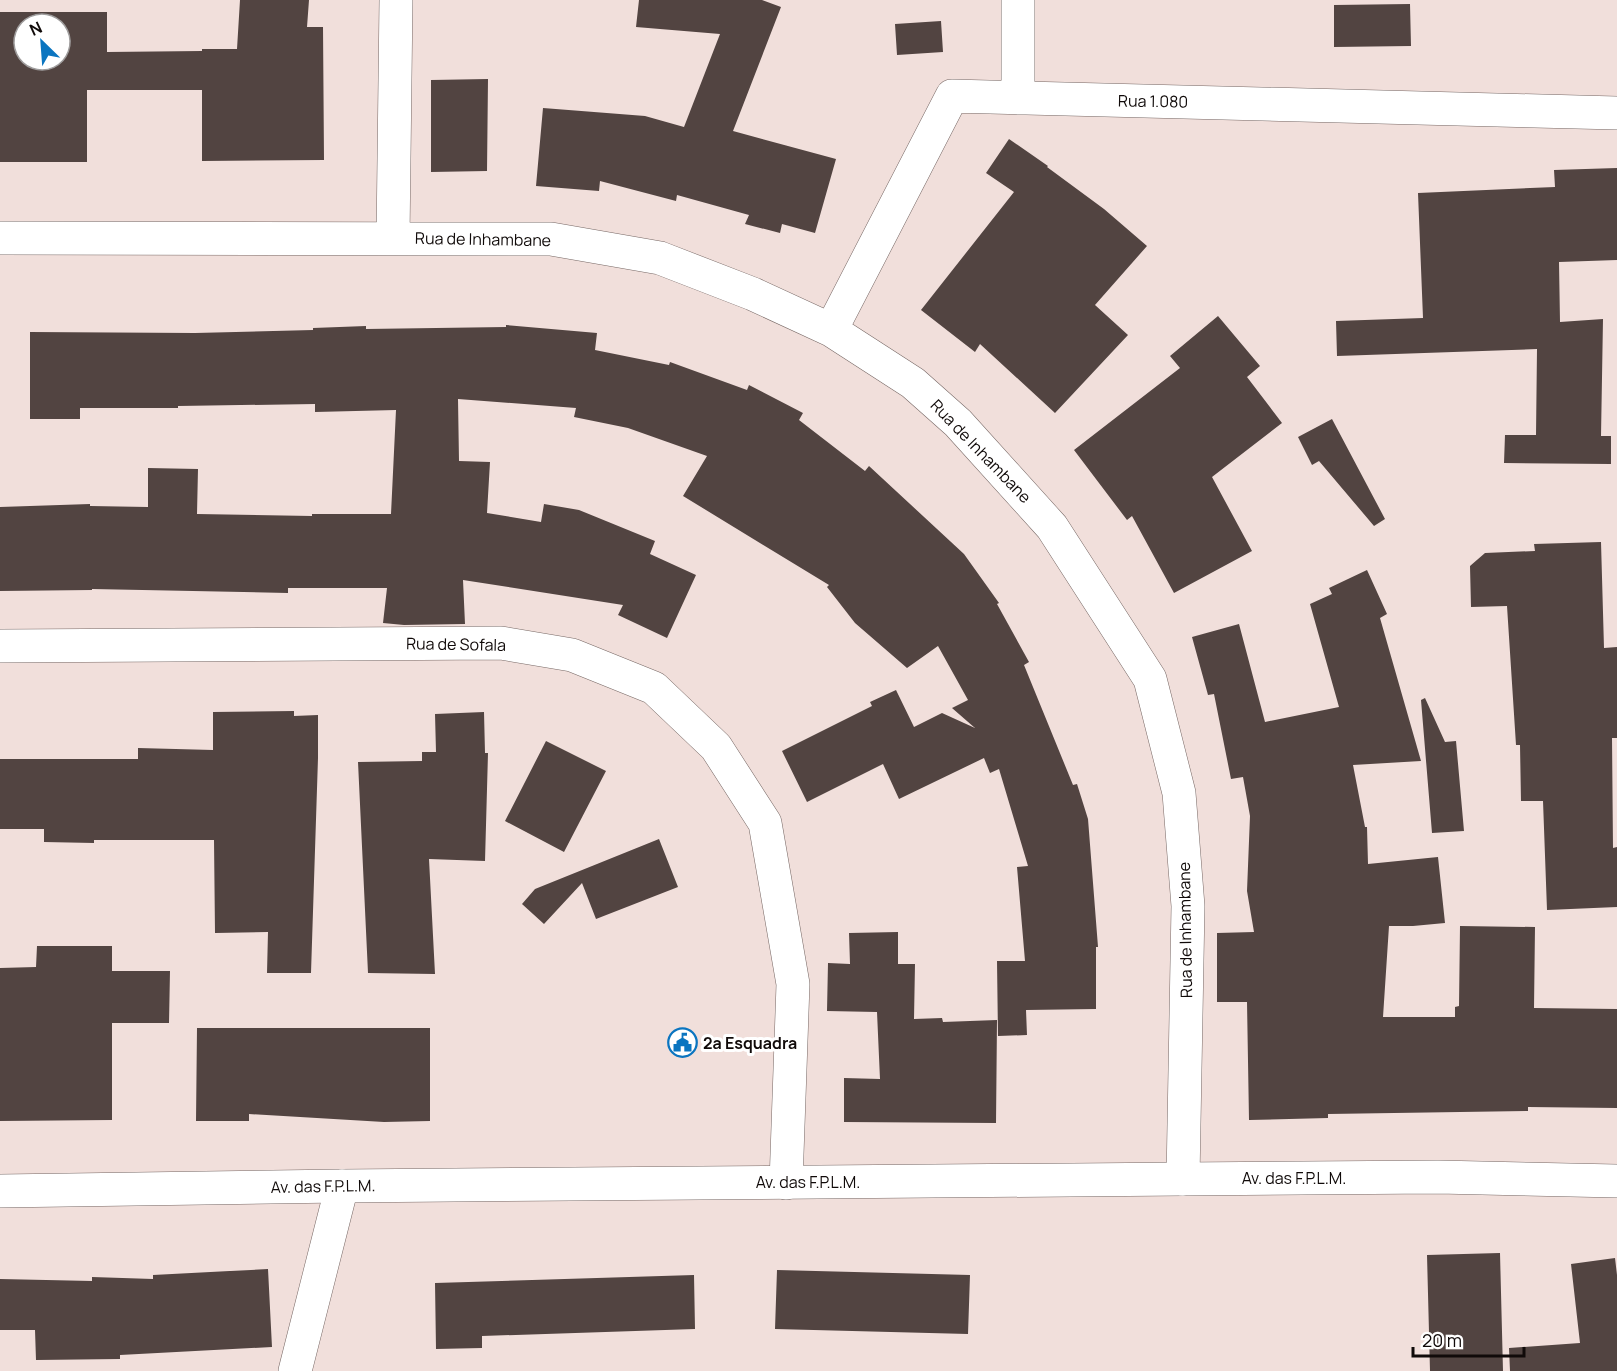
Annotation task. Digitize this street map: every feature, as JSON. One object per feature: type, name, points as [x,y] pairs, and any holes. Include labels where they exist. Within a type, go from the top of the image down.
[{"type":"street","points":[[393,238],[396,0]]},
{"type":"street","points":[[1018,0],[1018,98]]},
{"type":"street","name":"Rua 1.080","points":[[831,330],[952,96],[1617,113]]},
{"type":"street","name":"Rua de Inhambane","points":[[0,238],[551,238],[660,258],[753,294],[831,330],[913,383],[966,432],[1052,527],[1150,679],[1179,793],[1188,906],[1183,1179]]},
{"type":"street","name":"Rua de Sofala","points":[[0,646],[501,643],[572,656],[654,688],[716,747],[765,823],[793,984],[786,1183]]},
{"type":"street","name":"Av. das F.P.L.M.","points":[[0,1191],[1183,1179],[1438,1178],[1617,1181]]},
{"type":"street","points":[[296,1371],[342,1186]]},
{"type":"building","points":[[240,0],[309,0],[307,27],[323,27],[324,160],[202,161],[202,90],[87,90],[87,162],[0,162],[0,12],[12,12],[12,72],[72,72],[72,12],[107,12],[107,52],[202,51],[202,49],[237,49]]},
{"type":"building","points":[[639,0],[762,0],[781,7],[733,131],[836,159],[815,233],[782,224],[780,233],[745,224],[749,215],[677,195],[676,201],[600,181],[599,191],[536,186],[543,108],[645,116],[684,127],[720,34],[636,27]]},
{"type":"building","points":[[1410,4],[1411,46],[1334,47],[1334,5]]},
{"type":"building","points":[[941,21],[943,52],[897,55],[895,24]]},
{"type":"building","points":[[488,79],[487,171],[431,172],[431,80]]},
{"type":"building","points":[[1009,139],[1104,209],[1147,246],[1095,305],[1128,335],[1055,413],[980,344],[975,352],[921,310],[1014,192],[986,173]]},
{"type":"building","points":[[1617,168],[1617,260],[1559,262],[1560,322],[1603,319],[1601,436],[1611,436],[1611,464],[1504,463],[1505,435],[1536,435],[1537,349],[1337,356],[1336,321],[1423,318],[1418,193],[1555,187],[1554,170]]},
{"type":"building","points":[[1218,316],[1260,366],[1247,377],[1282,423],[1212,477],[1252,551],[1174,593],[1132,516],[1127,520],[1074,450],[1180,368],[1170,356]]},
{"type":"building","points":[[506,325],[597,333],[595,350],[669,365],[670,362],[747,390],[749,385],[803,413],[799,420],[865,471],[869,466],[964,554],[999,603],[997,604],[1029,662],[1024,665],[1073,785],[1077,784],[1088,819],[1098,947],[1096,947],[1096,1009],[1026,1010],[1027,1035],[998,1036],[997,961],[1025,961],[1017,867],[1028,866],[999,769],[990,773],[984,758],[899,799],[883,764],[807,802],[782,751],[872,706],[870,702],[896,690],[914,727],[942,713],[975,728],[952,708],[968,700],[938,646],[907,668],[855,623],[827,587],[829,585],[683,496],[707,456],[628,428],[574,417],[576,408],[458,399],[459,461],[490,462],[487,513],[541,522],[544,504],[579,510],[655,541],[650,554],[696,575],[667,638],[618,615],[623,605],[463,580],[465,624],[383,623],[387,588],[288,588],[288,593],[92,589],[0,591],[0,507],[90,504],[90,506],[148,507],[148,468],[198,469],[197,514],[312,516],[312,514],[391,514],[396,410],[315,412],[315,404],[80,408],[80,419],[30,419],[30,332],[195,333],[313,330],[313,328],[366,326],[366,329],[506,327]]},
{"type":"building","points":[[1332,419],[1385,519],[1374,526],[1319,461],[1312,465],[1298,437]]},
{"type":"building","points":[[1601,542],[1604,648],[1617,647],[1617,738],[1612,738],[1613,848],[1617,847],[1617,907],[1547,910],[1543,801],[1521,801],[1520,745],[1516,745],[1507,606],[1471,607],[1470,566],[1485,553],[1535,551],[1534,544]]},
{"type":"building","points":[[1367,570],[1387,614],[1380,618],[1421,761],[1353,765],[1365,827],[1367,827],[1368,864],[1438,857],[1445,923],[1389,926],[1383,1017],[1455,1017],[1455,1007],[1459,1006],[1460,926],[1535,927],[1534,1008],[1617,1009],[1617,1108],[1528,1107],[1528,1111],[1328,1114],[1328,1118],[1249,1120],[1247,1002],[1217,1002],[1217,933],[1254,932],[1247,891],[1250,816],[1243,777],[1231,779],[1214,694],[1208,695],[1192,637],[1239,624],[1265,722],[1339,707],[1310,604],[1332,594],[1329,588]]},
{"type":"building","points":[[1425,698],[1445,742],[1456,741],[1464,831],[1432,833],[1421,700]]},
{"type":"building","points":[[294,711],[294,716],[318,715],[311,973],[267,973],[268,932],[215,933],[214,840],[44,842],[44,829],[0,829],[0,759],[138,759],[138,748],[213,750],[213,712]]},
{"type":"building","points":[[484,712],[485,753],[488,753],[485,861],[429,859],[435,974],[368,973],[358,762],[422,761],[422,752],[436,752],[435,714]]},
{"type":"building","points":[[546,741],[606,771],[564,852],[505,821]]},
{"type":"building","points":[[659,839],[678,887],[596,919],[582,883],[544,924],[522,904],[535,889]]},
{"type":"building","points":[[898,932],[898,964],[915,964],[914,1019],[942,1018],[943,1022],[997,1020],[996,1123],[844,1122],[844,1078],[880,1079],[877,1012],[827,1011],[828,963],[850,964],[849,933]]},
{"type":"building","points":[[37,946],[112,946],[112,971],[170,971],[169,1023],[112,1023],[112,1120],[0,1121],[0,968],[36,967]]},
{"type":"building","points":[[197,1028],[430,1028],[430,1121],[384,1122],[249,1114],[249,1121],[196,1121]]},
{"type":"building","points":[[1500,1253],[1503,1371],[1430,1371],[1427,1255]]},
{"type":"building","points":[[1615,1258],[1617,1371],[1510,1371],[1509,1348],[1580,1343],[1571,1264]]},
{"type":"building","points":[[268,1269],[272,1347],[120,1355],[120,1359],[36,1360],[35,1330],[0,1330],[0,1279],[92,1281],[92,1277],[153,1279],[153,1275]]},
{"type":"building","points":[[777,1270],[970,1275],[968,1334],[775,1329]]},
{"type":"building","points":[[694,1275],[695,1329],[482,1336],[482,1348],[436,1349],[435,1283]]},
{"type":"place","name":"2a Esquadra","points":[[682,1043]]}]
